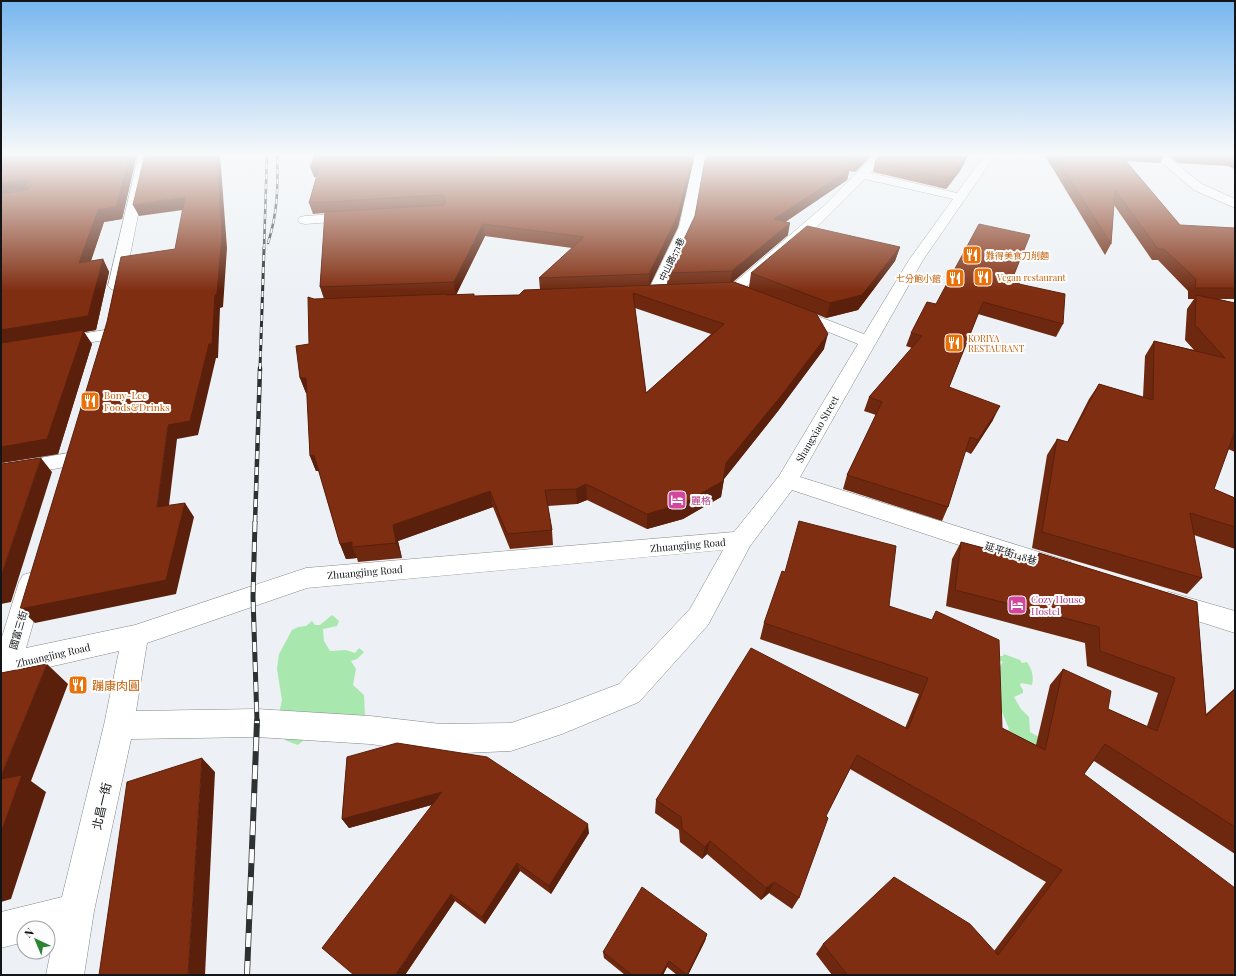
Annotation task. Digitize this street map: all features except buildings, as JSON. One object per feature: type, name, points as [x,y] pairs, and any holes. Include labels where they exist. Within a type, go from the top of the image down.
[{"type":"street","points":[[98,357],[108,320],[135,200]]},
{"type":"street","name":"中山路571巷","points":[[655,293],[686,227],[692,200]]},
{"type":"street","points":[[750,295],[728,289],[801,233],[837,200]]},
{"type":"street","name":"Shangxiao Street","points":[[119,725],[257,723],[370,730],[441,739],[511,737],[562,720],[629,693],[699,616],[741,540],[787,481],[868,342],[909,259],[957,200]]},
{"type":"street","points":[[1225,200],[1235,204]]},
{"type":"street","points":[[305,220],[369,216]]},
{"type":"street","points":[[801,233],[816,236]]},
{"type":"street","points":[[780,307],[868,342]]},
{"type":"street","points":[[1,352],[108,320]]},
{"type":"street","points":[[1,472],[68,460]]},
{"type":"street","name":"延平街148巷","points":[[787,481],[936,530],[1079,574]]},
{"type":"street","name":"Zhuangjing Road","points":[[4,666],[135,636],[306,578],[741,540]]},
{"type":"street","name":"國富三街","points":[[4,666],[36,566]]},
{"type":"street","points":[[1147,595],[1235,622]]},
{"type":"street","name":"北昌一街","points":[[65,975],[76,911],[119,725],[135,636]]},
{"type":"street","points":[[1,930],[76,911]]},
{"type":"green space","points":[[332,615],[339,621],[337,626],[323,629],[324,641],[330,651],[346,650],[355,653],[359,648],[364,652],[357,659],[351,661],[356,669],[353,685],[364,695],[365,715],[353,725],[307,737],[298,745],[287,741],[275,732],[282,700],[277,669],[279,654],[292,630],[298,627],[306,626],[312,621],[315,625],[320,625]]},
{"type":"green space","points":[[1004,654],[1020,660],[1022,663],[1027,662],[1032,673],[1032,685],[1021,683],[1020,685],[1023,693],[1014,697],[1021,709],[1029,717],[1030,732],[1039,737],[1040,744],[1033,751],[1002,737],[1009,729],[996,697],[1000,666],[1003,662],[998,659],[998,656],[1003,656]]},
{"type":"railway","points":[[264,249],[266,200]]},
{"type":"railway","points":[[268,243],[274,221],[277,200]]},
{"type":"railway","points":[[260,369],[264,248]]},
{"type":"railway","points":[[255,523],[260,368]]},
{"type":"railway","points":[[255,522],[253,597],[257,721]]},
{"type":"railway","points":[[247,975],[257,721]]},
{"type":"place","name":"難得美食刀削麵","points":[[972,255]]},
{"type":"place","name":"Vegan restaurant","points":[[983,277]]},
{"type":"place","name":"七分飽小館","points":[[955,278]]},
{"type":"place","name":"KORIYA RESTAURANT","points":[[954,343]]},
{"type":"place","name":"Bony-Lee Foods&Drinks","points":[[90,401]]},
{"type":"place","name":"麗格","points":[[677,500]]},
{"type":"place","name":"Cozy House Hostel","points":[[1017,605]]},
{"type":"place","name":"蹦康肉圓","points":[[78,685]]}]
